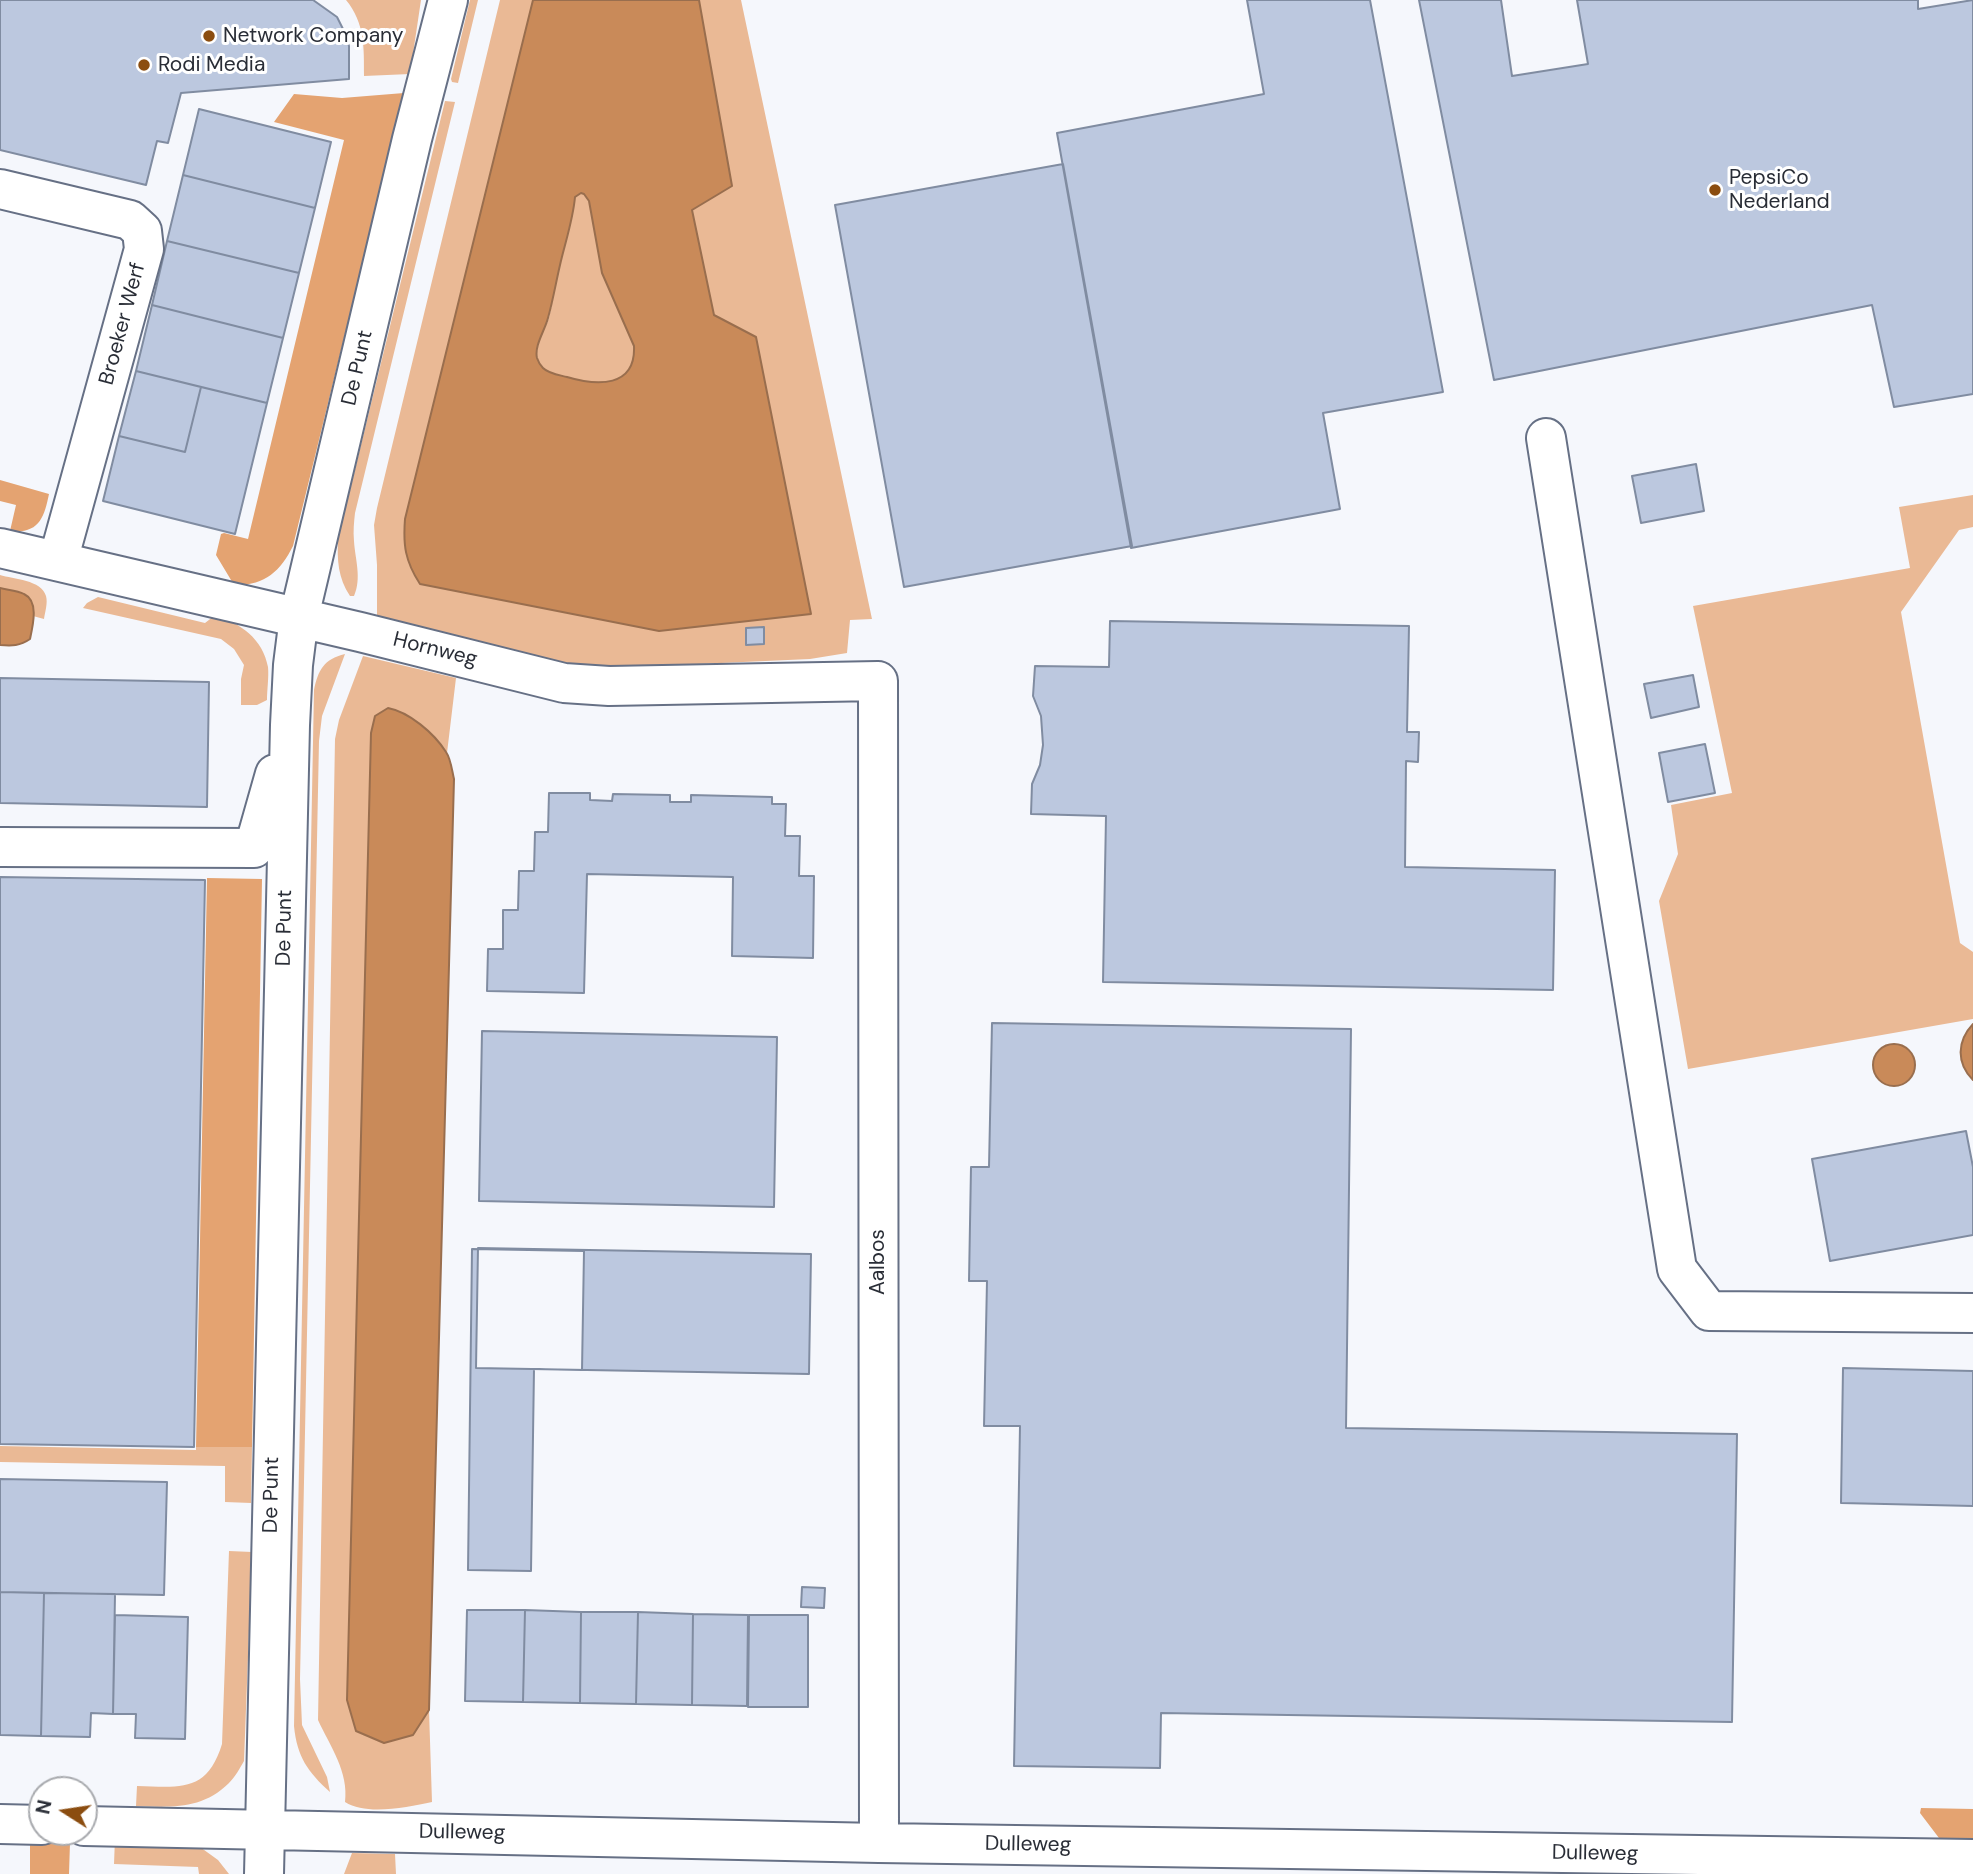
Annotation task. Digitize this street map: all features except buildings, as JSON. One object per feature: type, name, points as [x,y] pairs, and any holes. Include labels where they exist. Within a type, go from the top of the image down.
[{"type":"street","name":"De Punt","points":[[264,1874],[293,664],[299,617],[412,139],[448,0]]},
{"type":"street","name":"Broeker Werf","points":[[0,188],[130,220],[142,230],[144,249],[58,561]]},
{"type":"street","points":[[1546,439],[1677,1269],[1709,1311],[1973,1314]]},
{"type":"street","name":"Hornweg","points":[[0,548],[299,617],[564,683],[609,686],[877,681]]},
{"type":"street","name":"Aalbos","points":[[877,681],[879,1843]]},
{"type":"street","points":[[0,847],[254,848],[290,725]]},
{"type":"street","points":[[0,1824],[28,1825]]},
{"type":"street","name":"Dulleweg","points":[[98,1826],[879,1843],[1973,1859]]},
{"type":"shaded area","points":[[346,0],[421,0],[410,74],[364,76],[360,27]]},
{"type":"shaded area","points":[[470,0],[478,0],[458,83],[452,82],[451,79]]},
{"type":"shaded area","points":[[500,0],[533,0],[405,519],[404,537],[420,584],[659,631],[714,315],[692,209],[732,185],[699,0],[741,0],[872,619],[850,620],[847,653],[810,659],[587,669],[384,623],[377,616],[374,525],[377,508]]},
{"type":"shaded area","points":[[533,0],[699,0],[732,186],[692,210],[714,315],[756,337],[811,614],[659,631],[420,584],[406,553],[405,519]],"holes":[[[584,194],[589,201],[602,273],[634,346],[629,370],[612,381],[590,382],[548,372],[540,365],[536,353],[547,323],[575,197]]]},
{"type":"shaded area","points":[[404,93],[293,546],[283,563],[270,576],[254,583],[234,585],[216,555],[221,534],[248,539],[344,140],[274,122],[294,94],[342,98]]},
{"type":"shaded area","points":[[445,101],[455,102],[355,513],[358,582],[354,596],[350,596],[339,569],[338,539]]},
{"type":"shaded area","points":[[580,193],[589,201],[602,273],[634,346],[629,370],[612,381],[590,382],[551,373],[543,368],[536,353],[549,318],[575,197]]},
{"type":"shaded area","points":[[0,480],[49,494],[42,517],[34,527],[10,531],[16,505],[0,501]]},
{"type":"shaded area","points":[[1973,495],[1973,527],[1959,530],[1901,612],[1960,943],[1973,952],[1973,1019],[1688,1069],[1659,901],[1678,854],[1671,805],[1732,793],[1693,606],[1910,568],[1899,507]]},
{"type":"shaded area","points":[[0,575],[33,583],[43,591],[47,602],[44,619],[33,616],[34,609],[24,594],[0,588]]},
{"type":"shaded area","points":[[0,588],[21,593],[32,602],[34,614],[30,639],[23,643],[0,645]]},
{"type":"shaded area","points":[[98,597],[205,623],[214,616],[241,627],[256,640],[265,657],[268,667],[267,700],[257,705],[241,705],[244,665],[234,649],[221,639],[83,608]]},
{"type":"shaded area","points":[[345,654],[322,716],[319,741],[300,1679],[302,1725],[327,1777],[330,1792],[305,1763],[298,1747],[294,1726],[314,690],[323,666]]},
{"type":"shaded area","points":[[363,656],[456,678],[447,753],[430,733],[404,713],[371,733],[347,1700],[356,1731],[398,1739],[429,1710],[432,1802],[376,1809],[364,1809],[345,1802],[341,1770],[318,1720],[335,739],[339,720]]},
{"type":"shaded area","points":[[388,708],[420,724],[435,738],[448,755],[454,779],[429,1710],[413,1735],[384,1743],[356,1731],[347,1700],[371,733],[375,716]]},
{"type":"shaded area","points":[[207,878],[262,879],[252,1447],[196,1447]]},
{"type":"shaded area","points":[[1973,1024],[1973,1080],[1961,1059],[1961,1045]]},
{"type":"shaded area","points":[[1894,1044],[1909,1050],[1915,1065],[1909,1080],[1894,1086],[1879,1080],[1873,1065],[1879,1050]]},
{"type":"shaded area","points":[[0,1446],[196,1450],[196,1447],[252,1447],[251,1503],[225,1502],[225,1466],[0,1462]]},
{"type":"shaded area","points":[[229,1551],[252,1552],[244,1761],[229,1783],[208,1798],[185,1805],[136,1806],[137,1786],[190,1784],[208,1771],[222,1744]]},
{"type":"shaded area","points":[[1921,1808],[1973,1809],[1973,1839],[1939,1838],[1920,1813]]},
{"type":"shaded area","points":[[115,1838],[200,1847],[218,1860],[229,1874],[199,1874],[198,1867],[114,1864]]},
{"type":"shaded area","points":[[30,1846],[70,1846],[69,1874],[30,1874]]},
{"type":"shaded area","points":[[352,1853],[395,1854],[396,1874],[344,1874]]},
{"type":"place","name":"Network Company","points":[[209,36]]},
{"type":"place","name":"Rodi Media","points":[[144,65]]},
{"type":"place","name":"PepsiCo Nederland","points":[[1715,190]]}]
